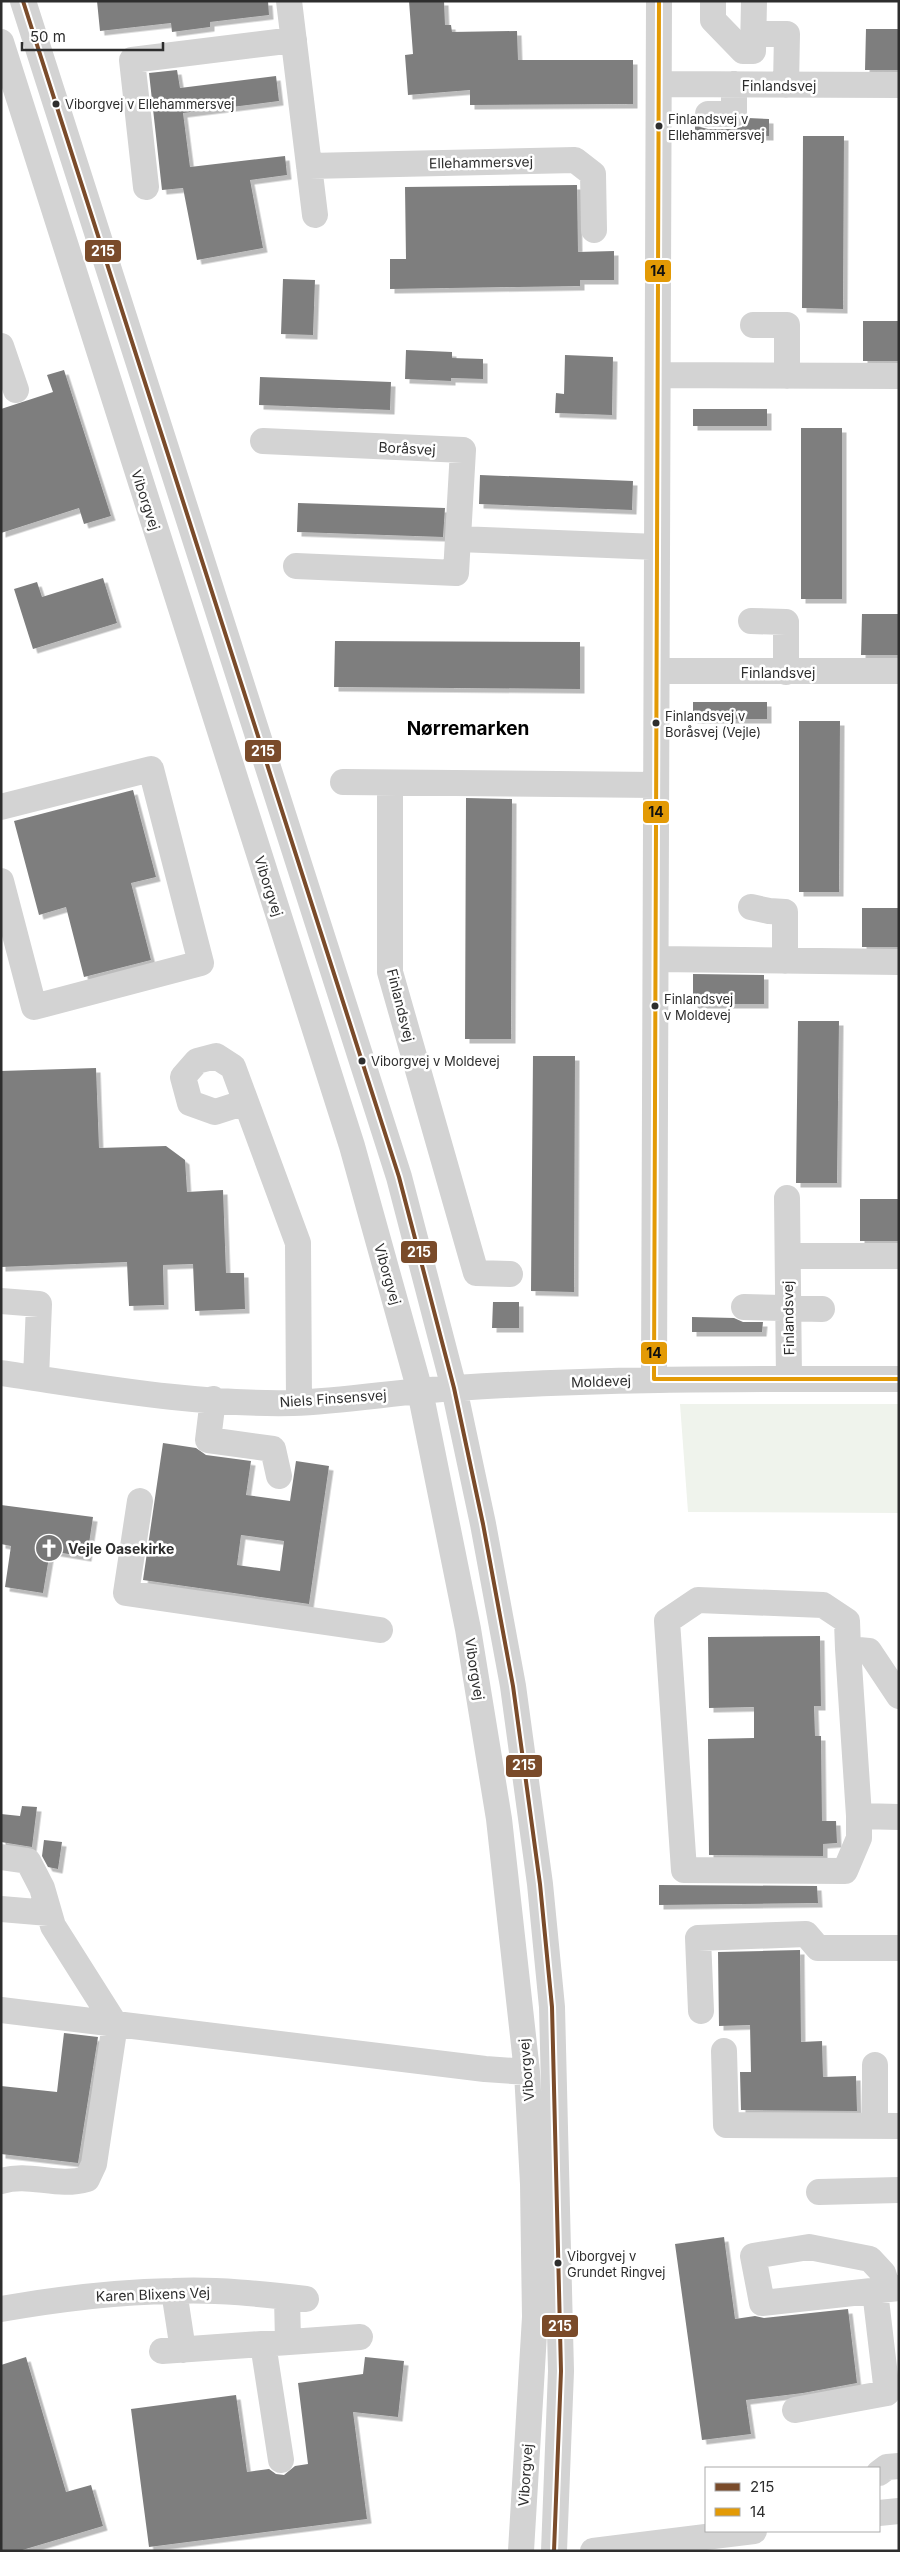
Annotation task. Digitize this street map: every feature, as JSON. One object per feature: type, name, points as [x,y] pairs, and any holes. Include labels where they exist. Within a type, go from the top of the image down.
[{"type":"street","name":"Viborgvej","points":[[23,1],[399,1177],[454,1388],[483,1524],[513,1686],[540,1884],[552,2007],[561,2370],[554,2551]]},
{"type":"street","points":[[289,1],[314,215]]},
{"type":"street","points":[[654,1380],[659,1]]},
{"type":"street","points":[[713,1],[713,20],[743,51],[753,51],[754,1]]},
{"type":"street","points":[[753,34],[787,34],[786,85]]},
{"type":"street","points":[[146,187],[132,60],[294,40]]},
{"type":"street","name":"Viborgvej","points":[[1,42],[352,1146],[420,1391],[468,1629],[499,1819],[527,2072],[533,2184],[535,2317],[521,2551]]},
{"type":"street","name":"Finlandsvej","points":[[660,84],[899,85]]},
{"type":"street","points":[[708,114],[734,114],[734,84]]},
{"type":"street","name":"Ellehammersvej","points":[[309,166],[576,160],[593,174],[594,230]]},
{"type":"street","points":[[753,325],[787,325],[787,376]]},
{"type":"street","points":[[1,346],[16,390]]},
{"type":"street","points":[[658,375],[899,376]]},
{"type":"street","name":"Boråsvej","points":[[263,441],[463,450],[456,572],[296,566]]},
{"type":"street","points":[[458,539],[657,547]]},
{"type":"street","points":[[751,621],[786,622],[786,672]]},
{"type":"street","name":"Finlandsvej","points":[[657,671],[899,672]]},
{"type":"street","points":[[1,807],[151,769],[201,963],[34,1006],[1,881]]},
{"type":"street","points":[[343,782],[656,785]]},
{"type":"street","name":"Finlandsvej","points":[[390,783],[390,972],[476,1273],[510,1274]]},
{"type":"street","points":[[751,907],[768,912],[785,912],[785,960]]},
{"type":"street","points":[[657,959],[899,962]]},
{"type":"street","points":[[246,1102],[298,1243],[299,1402]]},
{"type":"street","name":"Finlandsvej","points":[[787,1198],[789,1379]]},
{"type":"street","points":[[788,1256],[899,1256]]},
{"type":"street","points":[[1,1302],[39,1304],[39,1360],[36,1378]]},
{"type":"street","points":[[744,1307],[822,1309]]},
{"type":"street","name":"Niels Finsensvej","points":[[1,1373],[179,1398],[299,1402],[454,1388]]},
{"type":"street","name":"Moldevej","points":[[454,1388],[654,1380],[899,1379]]},
{"type":"street","points":[[213,1399],[208,1440],[273,1449],[279,1476]]},
{"type":"street","points":[[140,1501],[126,1594],[380,1630]]},
{"type":"street","points":[[698,1600],[823,1605],[847,1621],[848,1649],[859,1838],[845,1871],[684,1870],[667,1620],[698,1600]]},
{"type":"street","points":[[848,1649],[869,1651],[899,1696]]},
{"type":"street","points":[[859,1816],[899,1817]]},
{"type":"street","points":[[1,1857],[28,1861],[42,1888],[53,1926],[115,2024],[94,2164],[86,2179],[70,2184],[13,2177],[1,2181]]},
{"type":"street","points":[[1,1909],[49,1913]]},
{"type":"street","points":[[701,2011],[698,1938],[806,1934],[818,1948],[899,1948]]},
{"type":"street","points":[[1,2010],[527,2072]]},
{"type":"street","points":[[724,2051],[726,2125],[887,2126],[875,2065]]},
{"type":"street","points":[[819,2192],[899,2190]]},
{"type":"street","points":[[795,2410],[887,2393],[887,2289]]},
{"type":"street","points":[[174,2291],[172,2351],[360,2338]]},
{"type":"street","name":"Karen Blixens Vej","points":[[1,2309],[75,2298],[174,2291],[297,2298],[275,2343]]},
{"type":"street","points":[[275,2343],[281,2460]]},
{"type":"street","points":[[880,2472],[887,2467],[899,2466]]},
{"type":"street","points":[[880,2513],[899,2511]]},
{"type":"street","points":[[593,2551],[715,2544],[751,2532]]},
{"type":"shaded area","points":[[680,1404],[899,1404],[899,1513],[688,1512]]},
{"type":"building","points":[[97,1],[268,1],[269,15],[210,22],[210,27],[172,32],[171,23],[100,31]]},
{"type":"building","points":[[409,1],[444,1],[445,25],[451,25],[452,32],[517,31],[518,60],[633,60],[633,104],[470,105],[470,90],[408,95],[405,55],[413,54]]},
{"type":"building","points":[[866,29],[899,29],[899,70],[865,70]]},
{"type":"building","points":[[177,70],[180,88],[276,76],[279,101],[183,113],[190,167],[285,156],[287,175],[250,180],[263,248],[197,260],[183,188],[162,190],[149,73]]},
{"type":"building","points":[[748,118],[769,119],[769,136],[695,135],[695,121],[700,127],[708,129],[734,129],[742,127]]},
{"type":"building","points":[[803,136],[844,136],[843,309],[802,308]]},
{"type":"building","points":[[577,185],[578,252],[614,251],[614,280],[580,280],[580,286],[390,289],[390,259],[406,259],[405,187]]},
{"type":"building","points":[[283,279],[315,280],[313,335],[281,334]]},
{"type":"building","points":[[863,321],[899,321],[899,361],[863,361]]},
{"type":"building","points":[[406,350],[452,352],[452,358],[483,359],[483,379],[451,378],[451,381],[405,379]]},
{"type":"building","points":[[565,355],[613,357],[612,415],[555,413],[556,393],[564,394]]},
{"type":"building","points":[[64,370],[111,516],[84,524],[79,508],[1,533],[1,409],[53,392],[47,375]]},
{"type":"building","points":[[260,377],[391,382],[390,410],[259,405]]},
{"type":"building","points":[[693,409],[767,409],[767,426],[693,426]]},
{"type":"building","points":[[801,428],[842,428],[842,599],[801,599]]},
{"type":"building","points":[[480,475],[633,481],[632,510],[479,504]]},
{"type":"building","points":[[298,503],[445,508],[443,537],[297,532]]},
{"type":"building","points":[[103,578],[117,623],[33,649],[14,589],[37,582],[42,597]]},
{"type":"building","points":[[862,614],[899,614],[899,655],[861,655]]},
{"type":"building","points":[[335,641],[580,642],[580,689],[334,687]]},
{"type":"building","points":[[693,702],[767,702],[767,719],[693,719]]},
{"type":"building","points":[[799,721],[840,721],[839,892],[799,892]]},
{"type":"building","points":[[133,790],[156,877],[131,883],[151,960],[84,977],[66,907],[39,915],[14,821]]},
{"type":"building","points":[[466,798],[512,799],[511,1039],[465,1039]]},
{"type":"building","points":[[862,908],[899,908],[899,947],[862,947]]},
{"type":"building","points":[[693,974],[764,975],[764,1004],[693,1004]]},
{"type":"building","points":[[798,1021],[839,1021],[837,1183],[796,1183]]},
{"type":"building","points":[[533,1056],[575,1056],[574,1292],[531,1291]]},
{"type":"building","points":[[96,1068],[99,1148],[166,1146],[185,1160],[187,1192],[223,1190],[226,1273],[244,1273],[245,1309],[195,1311],[193,1264],[163,1265],[164,1305],[129,1306],[127,1262],[1,1267],[1,1071]]},
{"type":"building","points":[[860,1199],[899,1199],[899,1241],[860,1241]]},
{"type":"building","points":[[493,1302],[519,1302],[519,1328],[492,1328]]},
{"type":"building","points":[[692,1317],[734,1318],[743,1322],[763,1322],[762,1332],[692,1332]]},
{"type":"building","points":[[163,1443],[196,1448],[206,1455],[251,1461],[246,1495],[290,1501],[296,1461],[329,1466],[309,1604],[143,1580]],"holes":[[[241,1535],[284,1541],[280,1571],[237,1565]]]},
{"type":"building","name":"Vejle Oasekirke","points":[[1,1505],[93,1517],[87,1557],[50,1551],[43,1593],[5,1587],[11,1546],[1,1544]]},
{"type":"building","points":[[820,1636],[821,1706],[814,1706],[815,1736],[821,1736],[822,1821],[836,1821],[837,1843],[823,1844],[823,1856],[709,1855],[708,1739],[754,1738],[754,1707],[709,1708],[708,1637]]},
{"type":"building","points":[[22,1806],[37,1807],[32,1847],[1,1842],[1,1814],[20,1816]]},
{"type":"building","points":[[44,1840],[62,1842],[58,1869],[48,1867],[42,1856]]},
{"type":"building","points":[[659,1885],[817,1886],[818,1903],[659,1905]]},
{"type":"building","points":[[800,1950],[801,2042],[822,2041],[823,2077],[856,2076],[857,2111],[741,2110],[740,2072],[751,2072],[750,2025],[719,2026],[718,1952]]},
{"type":"building","points":[[64,2033],[98,2037],[78,2163],[1,2154],[1,2086],[57,2092]]},
{"type":"building","points":[[724,2237],[735,2319],[755,2316],[764,2318],[848,2309],[857,2383],[803,2393],[746,2400],[751,2434],[702,2440],[675,2244]]},
{"type":"building","points":[[26,2357],[66,2492],[91,2485],[103,2526],[19,2551],[1,2551],[1,2365]]},
{"type":"building","points":[[365,2357],[404,2361],[398,2417],[353,2412],[367,2519],[149,2547],[131,2409],[236,2395],[247,2472],[269,2469],[276,2474],[284,2475],[295,2466],[308,2464],[298,2383],[363,2374]]},
{"type":"transit line","name":"215","points":[[23,1],[399,1177],[454,1388],[483,1524],[513,1686],[540,1884],[552,2007],[561,2371],[554,2551]]},
{"type":"transit line","name":"14","points":[[659,1],[654,1379],[899,1379]]},
{"type":"place","name":"Viborgvej v Ellehammersvej","points":[[56,104]]},
{"type":"place","name":"Finlandsvej v Ellehammersvej","points":[[659,126]]},
{"type":"place","name":"Finlandsvej v Boråsvej (Vejle)","points":[[656,723]]},
{"type":"place","name":"Finlandsvej v Moldevej","points":[[655,1006]]},
{"type":"place","name":"Viborgvej v Moldevej","points":[[362,1061]]},
{"type":"place","name":"Vejle Oasekirke","points":[[49,1548]]},
{"type":"place","name":"Viborgvej v Grundet Ringvej","points":[[558,2263]]},
{"type":"district","name":"Nørremarken","points":[[468,728]]}]
